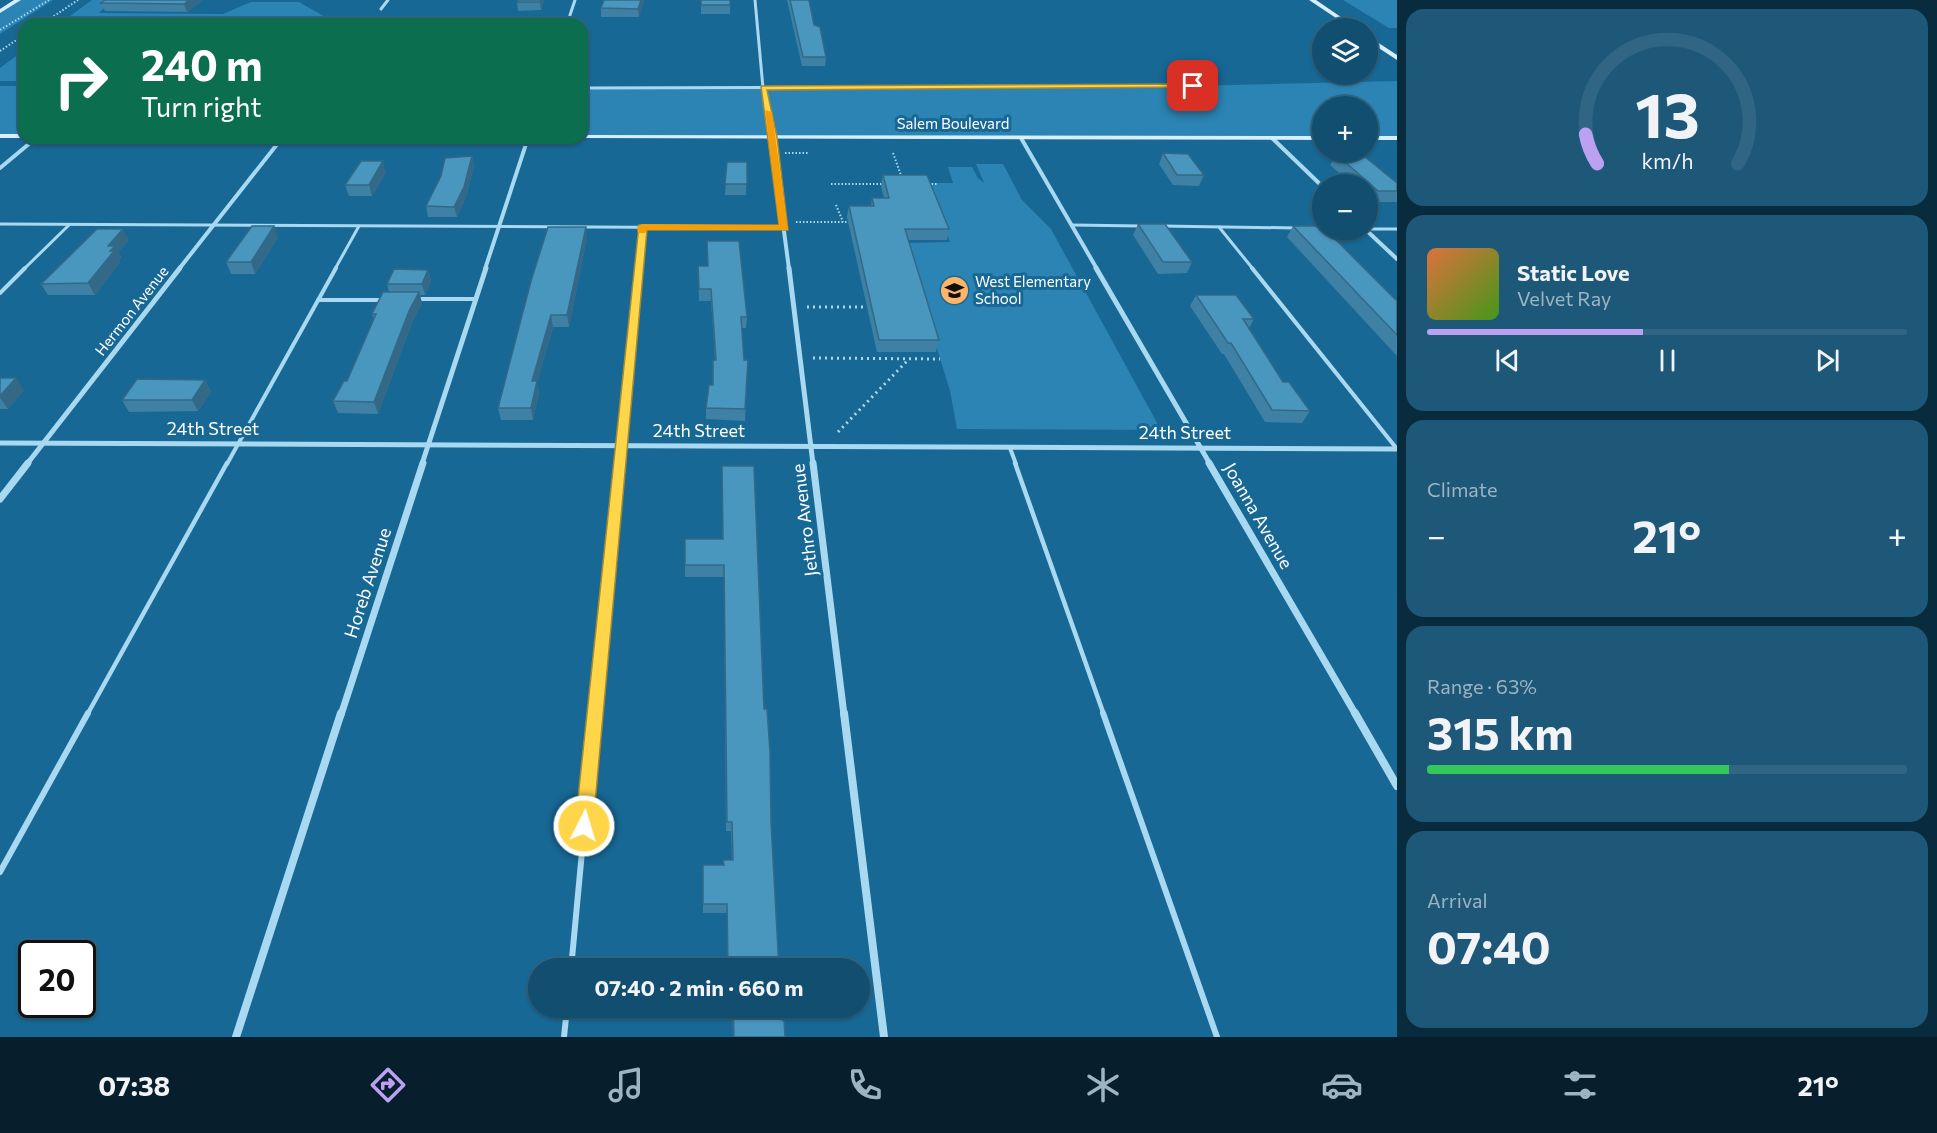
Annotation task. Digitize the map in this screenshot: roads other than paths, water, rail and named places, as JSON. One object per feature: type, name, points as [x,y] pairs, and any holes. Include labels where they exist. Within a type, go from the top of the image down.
[{"type":"street","points":[[0,11],[18,0]]},
{"type":"street","points":[[381,9],[388,0]]},
{"type":"street","points":[[570,15],[575,0]]},
{"type":"street","name":"Jethro Avenue","points":[[755,0],[763,88],[773,137],[884,1037]]},
{"type":"street","points":[[1312,0],[1339,18]]},
{"type":"street","points":[[1378,45],[1397,58]]},
{"type":"street","points":[[588,88],[1193,86]]},
{"type":"street","points":[[0,136],[18,136]]},
{"type":"street","name":"Salem Boulevard","points":[[588,136],[1312,138]]},
{"type":"street","name":"Joanna Avenue","points":[[1021,138],[1397,786]]},
{"type":"street","points":[[1272,138],[1312,177]]},
{"type":"street","points":[[1378,138],[1397,138]]},
{"type":"street","points":[[0,168],[29,144]]},
{"type":"street","name":"Hermon Avenue","points":[[0,499],[277,144]]},
{"type":"street","name":"Horeb Avenue","points":[[236,1037],[526,144]]},
{"type":"street","points":[[1378,240],[1397,259]]},
{"type":"street","name":"24th Street","points":[[0,443],[1397,449]]},
{"type":"lane","points":[[0,224],[642,227],[784,224]]},
{"type":"lane","points":[[0,293],[69,225]]},
{"type":"lane","points":[[1072,225],[1300,228]]},
{"type":"lane","points":[[0,872],[359,226]]},
{"type":"lane","points":[[572,958],[642,227]]},
{"type":"lane","points":[[1219,227],[1397,449]]},
{"type":"lane","points":[[1378,229],[1397,229]]},
{"type":"lane","points":[[408,299],[476,299]]},
{"type":"lane","points":[[318,300],[386,300]]},
{"type":"lane","points":[[1010,448],[1217,1037]]},
{"type":"lane","points":[[564,1037],[566,1018]]},
{"type":"place","name":"West Elementary School","points":[[954,291]]}]
